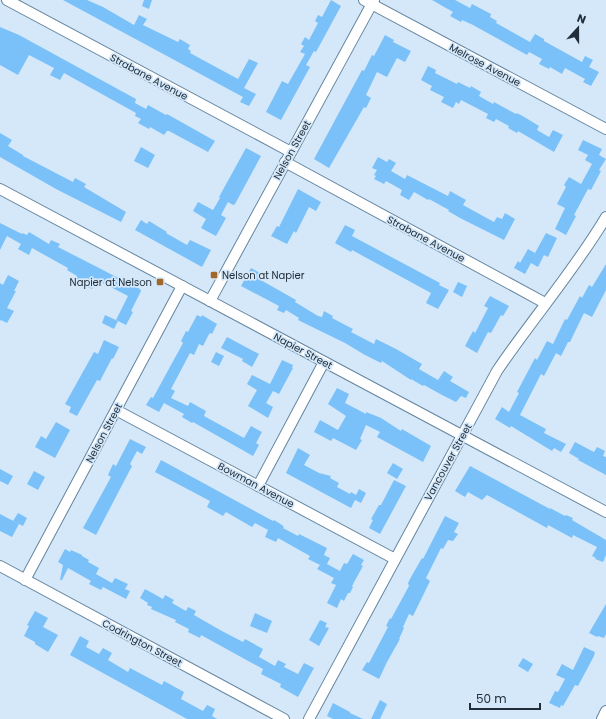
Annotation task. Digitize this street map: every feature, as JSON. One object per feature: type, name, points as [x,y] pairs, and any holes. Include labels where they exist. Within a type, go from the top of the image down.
[{"type":"street","name":"Strabane Avenue","points":[[7,0],[291,152]]},
{"type":"street","name":"Nelson Street","points":[[210,300],[291,152],[370,1]]},
{"type":"street","name":"Melrose Avenue","points":[[370,1],[606,129]]},
{"type":"street","name":"Strabane Avenue","points":[[285,162],[545,303]]},
{"type":"street","name":"Napier Street","points":[[0,189],[606,512]]},
{"type":"street","name":"Vancouver Street","points":[[308,719],[497,371],[545,303],[594,238],[606,217]]},
{"type":"street","name":"Nelson Street","points":[[25,580],[182,286]]},
{"type":"street","points":[[258,486],[324,362]]},
{"type":"street","name":"Bowman Avenue","points":[[116,410],[395,559]]},
{"type":"street","name":"Codrington Street","points":[[0,566],[284,719]]},
{"type":"street","points":[[602,719],[606,711]]},
{"type":"building","points":[[63,0],[87,0],[103,7],[134,25],[139,15],[147,19],[143,25],[178,42],[180,39],[190,45],[188,49],[191,51],[190,53],[238,79],[249,59],[258,63],[244,88],[256,94],[249,106],[240,102],[243,97]]},
{"type":"building","points":[[144,0],[152,0],[149,9],[142,6]]},
{"type":"building","points":[[331,0],[341,6],[316,52],[314,51],[306,65],[310,67],[281,120],[266,112],[282,81],[288,84],[305,54],[300,52],[304,46],[301,44],[305,37],[309,40],[318,23],[315,21],[318,15],[322,17]]},
{"type":"building","points":[[432,0],[455,0],[470,8],[472,4],[491,14],[490,17],[497,21],[496,23],[530,42],[535,34],[544,39],[544,41],[582,62],[585,56],[593,60],[589,67],[599,72],[591,86],[583,82],[585,79],[565,68],[562,74],[550,67],[549,69],[539,64],[542,59],[529,52],[527,55],[473,25],[462,20],[461,22],[450,16],[453,12]]},
{"type":"building","points":[[0,27],[19,35],[136,99],[135,103],[146,109],[148,105],[215,141],[208,152],[169,131],[167,131],[164,135],[150,127],[149,129],[138,123],[141,119],[135,116],[136,113],[64,73],[60,80],[50,75],[54,68],[29,55],[18,75],[0,65]]},
{"type":"building","points":[[385,35],[394,40],[393,42],[411,51],[405,62],[397,58],[387,77],[377,72],[366,95],[371,98],[366,108],[364,107],[329,168],[314,159],[362,70],[364,71],[372,55],[374,56]]},
{"type":"building","points":[[428,66],[436,70],[435,73],[457,84],[458,82],[470,88],[471,86],[481,92],[479,96],[493,104],[494,102],[526,118],[539,126],[537,130],[549,137],[553,130],[563,135],[554,152],[518,131],[517,133],[508,128],[509,126],[496,119],[494,122],[486,118],[488,114],[461,100],[459,104],[456,102],[453,108],[441,102],[444,97],[430,90],[432,86],[421,80]]},
{"type":"building","points":[[0,133],[12,140],[8,146],[23,156],[73,182],[75,178],[86,184],[84,187],[126,212],[121,222],[56,189],[0,157]]},
{"type":"building","points":[[583,140],[602,149],[599,155],[606,159],[599,170],[601,171],[591,190],[588,189],[574,215],[576,216],[566,235],[555,229],[565,208],[557,204],[566,187],[564,185],[569,177],[581,184],[592,164],[585,160],[588,155],[578,150]]},
{"type":"building","points":[[141,147],[155,155],[148,168],[134,161]]},
{"type":"building","points":[[246,148],[261,156],[235,204],[233,205],[228,202],[221,215],[226,218],[216,236],[201,228],[206,219],[193,211],[198,202],[213,210]]},
{"type":"building","points":[[378,157],[387,162],[389,159],[396,163],[391,171],[405,179],[407,175],[448,196],[450,191],[466,200],[463,205],[494,222],[497,217],[502,219],[505,213],[515,219],[504,240],[460,218],[429,199],[428,200],[414,192],[409,200],[400,195],[402,190],[386,181],[384,184],[374,179],[376,176],[374,175],[377,170],[372,168]]},
{"type":"building","points":[[298,189],[321,202],[316,211],[309,207],[296,233],[294,231],[287,244],[271,236],[277,226],[279,227]]},
{"type":"building","points":[[141,220],[147,224],[149,221],[187,245],[190,240],[211,250],[202,267],[135,230]]},
{"type":"building","points":[[0,223],[22,234],[27,235],[29,232],[49,244],[51,240],[60,244],[58,247],[140,289],[141,291],[131,311],[133,312],[126,325],[116,320],[128,296],[97,280],[92,289],[75,280],[77,276],[67,270],[68,268],[32,248],[29,255],[18,249],[21,244],[7,236],[0,250]]},
{"type":"building","points":[[345,225],[355,230],[352,236],[440,283],[439,285],[449,290],[438,309],[426,303],[431,293],[352,250],[351,252],[335,243]]},
{"type":"building","points":[[546,233],[557,238],[548,257],[544,255],[538,267],[531,263],[525,274],[514,268],[518,261],[520,263],[528,249],[535,253]]},
{"type":"building","points":[[606,264],[606,290],[592,317],[584,313],[570,342],[568,342],[561,356],[556,353],[544,376],[541,374],[520,415],[546,429],[544,433],[566,444],[561,452],[554,448],[552,451],[511,426],[510,428],[495,419],[502,407],[509,412],[519,393],[517,392],[535,358],[537,360],[547,341],[553,344],[565,319],[567,320],[580,296],[582,298],[589,285],[592,287]]},
{"type":"building","points":[[251,268],[262,274],[259,279],[296,300],[295,302],[318,316],[322,317],[324,311],[333,316],[332,318],[353,329],[351,332],[374,344],[376,339],[396,349],[422,364],[419,369],[438,380],[444,371],[453,377],[450,381],[469,392],[466,398],[461,396],[456,402],[424,385],[423,386],[411,380],[382,361],[381,363],[298,320],[299,318],[286,310],[284,313],[277,310],[279,306],[241,286]]},
{"type":"building","points":[[8,275],[19,281],[14,291],[16,291],[7,308],[14,311],[7,323],[1,320],[0,321],[0,283],[3,285]]},
{"type":"building","points":[[458,282],[467,286],[462,297],[453,292]]},
{"type":"building","points":[[490,296],[509,306],[503,316],[501,315],[491,333],[488,332],[477,353],[465,346],[473,331],[475,333],[488,308],[484,306]]},
{"type":"building","points":[[105,315],[118,321],[114,329],[102,323]]},
{"type":"building","points":[[197,315],[201,317],[202,315],[217,324],[203,346],[199,344],[194,355],[190,353],[171,389],[175,391],[171,398],[188,406],[190,402],[206,411],[204,416],[244,438],[251,426],[262,432],[256,443],[259,445],[253,456],[193,422],[192,423],[182,417],[184,414],[164,403],[159,412],[146,405],[151,397],[153,398],[183,343],[181,341],[186,331],[188,332]]},
{"type":"building","points":[[227,337],[259,354],[252,367],[242,361],[243,359],[221,348]]},
{"type":"building","points":[[104,340],[119,347],[100,381],[97,380],[77,416],[69,412],[71,407],[65,404],[94,352],[98,354]]},
{"type":"building","points":[[216,352],[224,356],[219,366],[211,362]]},
{"type":"building","points":[[282,360],[293,365],[293,368],[279,394],[273,391],[266,403],[273,407],[268,418],[248,406],[257,390],[247,384],[252,375],[270,384]]},
{"type":"building","points":[[337,388],[349,394],[345,403],[366,414],[366,412],[381,418],[401,431],[402,429],[431,446],[423,462],[377,437],[380,432],[366,425],[360,439],[362,440],[356,450],[333,438],[331,441],[314,432],[320,420],[338,430],[346,416],[328,404]]},
{"type":"building","points":[[56,422],[70,430],[55,458],[35,447],[41,436],[46,439]]},
{"type":"building","points":[[130,439],[146,447],[142,454],[137,451],[130,464],[132,466],[96,535],[83,528],[111,477],[108,475],[113,464],[116,466]]},
{"type":"building","points":[[575,442],[594,452],[597,447],[605,451],[603,456],[606,457],[606,475],[578,460],[579,459],[569,453]]},
{"type":"building","points":[[298,448],[310,455],[304,465],[319,473],[331,476],[330,478],[339,483],[337,487],[350,494],[351,492],[356,495],[359,489],[366,493],[361,503],[355,500],[351,508],[286,473]]},
{"type":"building","points":[[161,460],[273,521],[274,520],[282,525],[284,527],[283,528],[298,536],[299,534],[327,548],[324,555],[330,558],[327,564],[340,571],[344,563],[347,564],[353,554],[364,560],[361,565],[363,566],[352,586],[353,587],[350,593],[348,593],[344,601],[341,599],[337,608],[327,603],[336,585],[331,583],[334,578],[317,569],[320,565],[308,559],[310,556],[278,538],[276,542],[265,537],[268,530],[255,523],[252,527],[226,512],[223,516],[207,507],[210,501],[155,472]]},
{"type":"building","points":[[393,463],[403,469],[397,479],[387,473]]},
{"type":"building","points":[[470,466],[550,509],[573,518],[572,520],[606,540],[606,555],[603,562],[592,556],[597,547],[573,535],[572,538],[548,525],[547,528],[487,495],[482,500],[468,492],[465,497],[455,491]]},
{"type":"building","points":[[0,469],[13,476],[8,485],[0,481]]},
{"type":"building","points":[[34,471],[45,477],[38,490],[27,484]]},
{"type":"building","points":[[394,480],[406,486],[380,534],[369,528],[373,520],[371,519],[379,505],[381,505]]},
{"type":"building","points":[[18,513],[27,518],[23,526],[13,521]]},
{"type":"building","points":[[0,514],[19,524],[12,537],[0,531]]},
{"type":"building","points":[[445,516],[459,523],[454,532],[458,534],[453,541],[448,540],[443,549],[441,548],[426,578],[430,581],[413,616],[409,614],[403,627],[404,628],[400,639],[379,679],[362,670],[367,662],[369,663],[388,627],[386,626],[390,618],[391,619],[409,586],[408,583],[411,577],[422,558],[423,559]]},
{"type":"building","points":[[65,549],[82,555],[89,560],[88,562],[99,568],[96,574],[112,583],[115,578],[128,584],[125,589],[130,591],[126,599],[103,587],[101,590],[89,584],[91,581],[68,568],[62,580],[60,580],[63,565],[58,562]]},
{"type":"building","points":[[145,589],[163,599],[165,595],[174,600],[172,603],[186,611],[188,607],[196,611],[194,615],[220,630],[243,642],[245,639],[263,649],[259,657],[275,666],[278,660],[286,664],[284,667],[298,674],[304,663],[314,668],[298,697],[280,687],[281,684],[261,674],[263,669],[201,635],[200,638],[188,632],[189,629],[175,622],[176,620],[151,609],[152,607],[147,605],[148,603],[140,598]]},
{"type":"building","points":[[606,604],[606,634],[604,638],[597,637],[589,633]]},
{"type":"building","points":[[35,611],[48,618],[43,627],[58,635],[48,652],[24,636],[29,626],[27,625]]},
{"type":"building","points":[[255,613],[272,621],[267,633],[250,626]]},
{"type":"building","points":[[320,620],[327,623],[325,627],[329,628],[319,646],[309,640]]},
{"type":"building","points":[[80,636],[89,641],[86,647],[99,654],[103,648],[112,653],[108,660],[128,672],[130,668],[162,685],[164,681],[184,692],[181,699],[203,711],[207,705],[215,709],[212,716],[217,719],[187,719],[70,655]]},
{"type":"building","points":[[584,647],[595,652],[578,686],[575,685],[563,706],[561,705],[560,708],[549,703],[555,691],[558,692],[565,679],[556,675],[562,664],[573,670]]},
{"type":"building","points":[[523,658],[533,664],[528,672],[518,666]]},
{"type":"building","points":[[380,700],[387,704],[380,719],[371,719]]},
{"type":"building","points":[[333,703],[363,719],[333,719],[327,716]]},
{"type":"place","name":"Nelson at Napier","points":[[214,275]]},
{"type":"place","name":"Napier at Nelson","points":[[160,282]]}]
